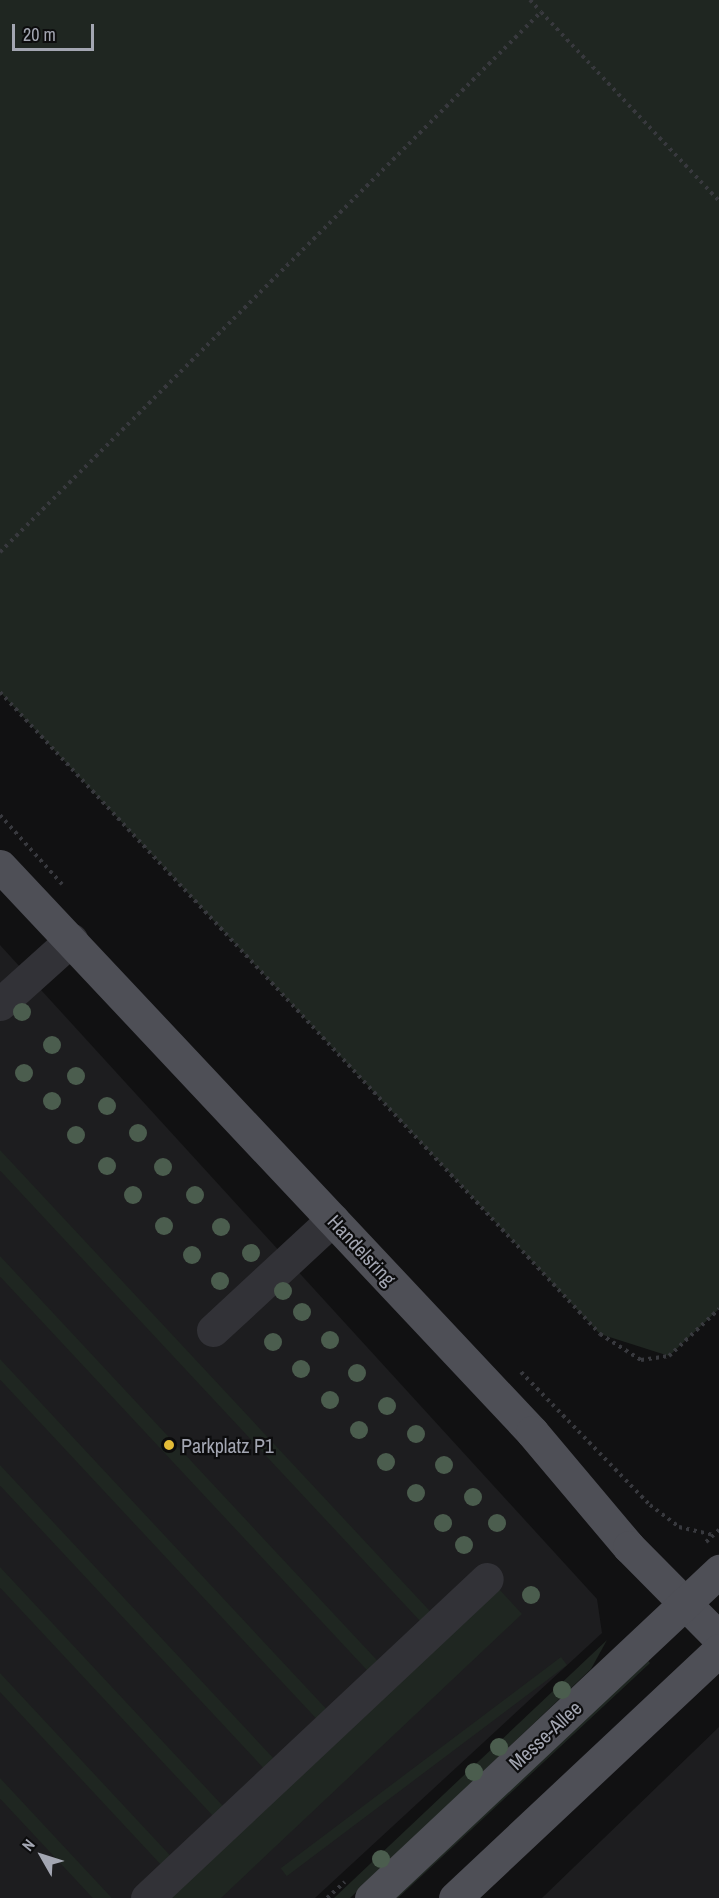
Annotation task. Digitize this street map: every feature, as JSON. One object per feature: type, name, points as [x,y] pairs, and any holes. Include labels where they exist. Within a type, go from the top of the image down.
[{"type":"main road","name":"Handelsring","points":[[0,866],[532,1432],[628,1547],[719,1638]]},
{"type":"main road","name":"Messe-Allee","points":[[371,1898],[719,1571]]},
{"type":"main road","points":[[455,1898],[719,1650]]},
{"type":"lane","points":[[0,1004],[71,940]]},
{"type":"lane","points":[[213,1330],[333,1220]]},
{"type":"lane","points":[[147,1898],[486,1580]]},
{"type":"path","points":[[530,0],[719,201]]},
{"type":"path","points":[[0,552],[541,12]]},
{"type":"path","points":[[0,692],[600,1334],[641,1360],[669,1356],[719,1309]]},
{"type":"path","points":[[0,815],[68,891]]},
{"type":"path","points":[[519,1370],[650,1505],[679,1527],[714,1535]]},
{"type":"shaded area","points":[[0,0],[719,0],[719,1309],[669,1356],[600,1334],[0,692]]},
{"type":"shaded area","name":"Parkplatz P1","points":[[0,945],[597,1599],[602,1633],[315,1898],[0,1898]]},
{"type":"shaded area","points":[[0,1150],[432,1614],[422,1623],[0,1171]]},
{"type":"shaded area","points":[[0,1256],[381,1664],[370,1674],[0,1277]]},
{"type":"shaded area","points":[[0,1359],[327,1710],[317,1720],[0,1380]]},
{"type":"shaded area","points":[[0,1465],[276,1760],[265,1770],[0,1486]]},
{"type":"shaded area","points":[[0,1567],[225,1808],[215,1818],[0,1588]]},
{"type":"shaded area","points":[[499,1589],[522,1614],[221,1898],[168,1898]]},
{"type":"shaded area","points":[[607,1640],[591,1669],[350,1898],[334,1898]]},
{"type":"shaded area","points":[[561,1657],[567,1665],[287,1876],[281,1868]]},
{"type":"shaded area","points":[[645,1657],[650,1663],[398,1898],[386,1898]]},
{"type":"shaded area","points":[[0,1673],[173,1859],[164,1868],[0,1692]]},
{"type":"shaded area","points":[[719,1727],[719,1898],[542,1898]]},
{"type":"shaded area","points":[[0,1778],[112,1898],[93,1898],[0,1799]]},
{"type":"place","name":"Parkplatz P1","points":[[169,1445]]}]
